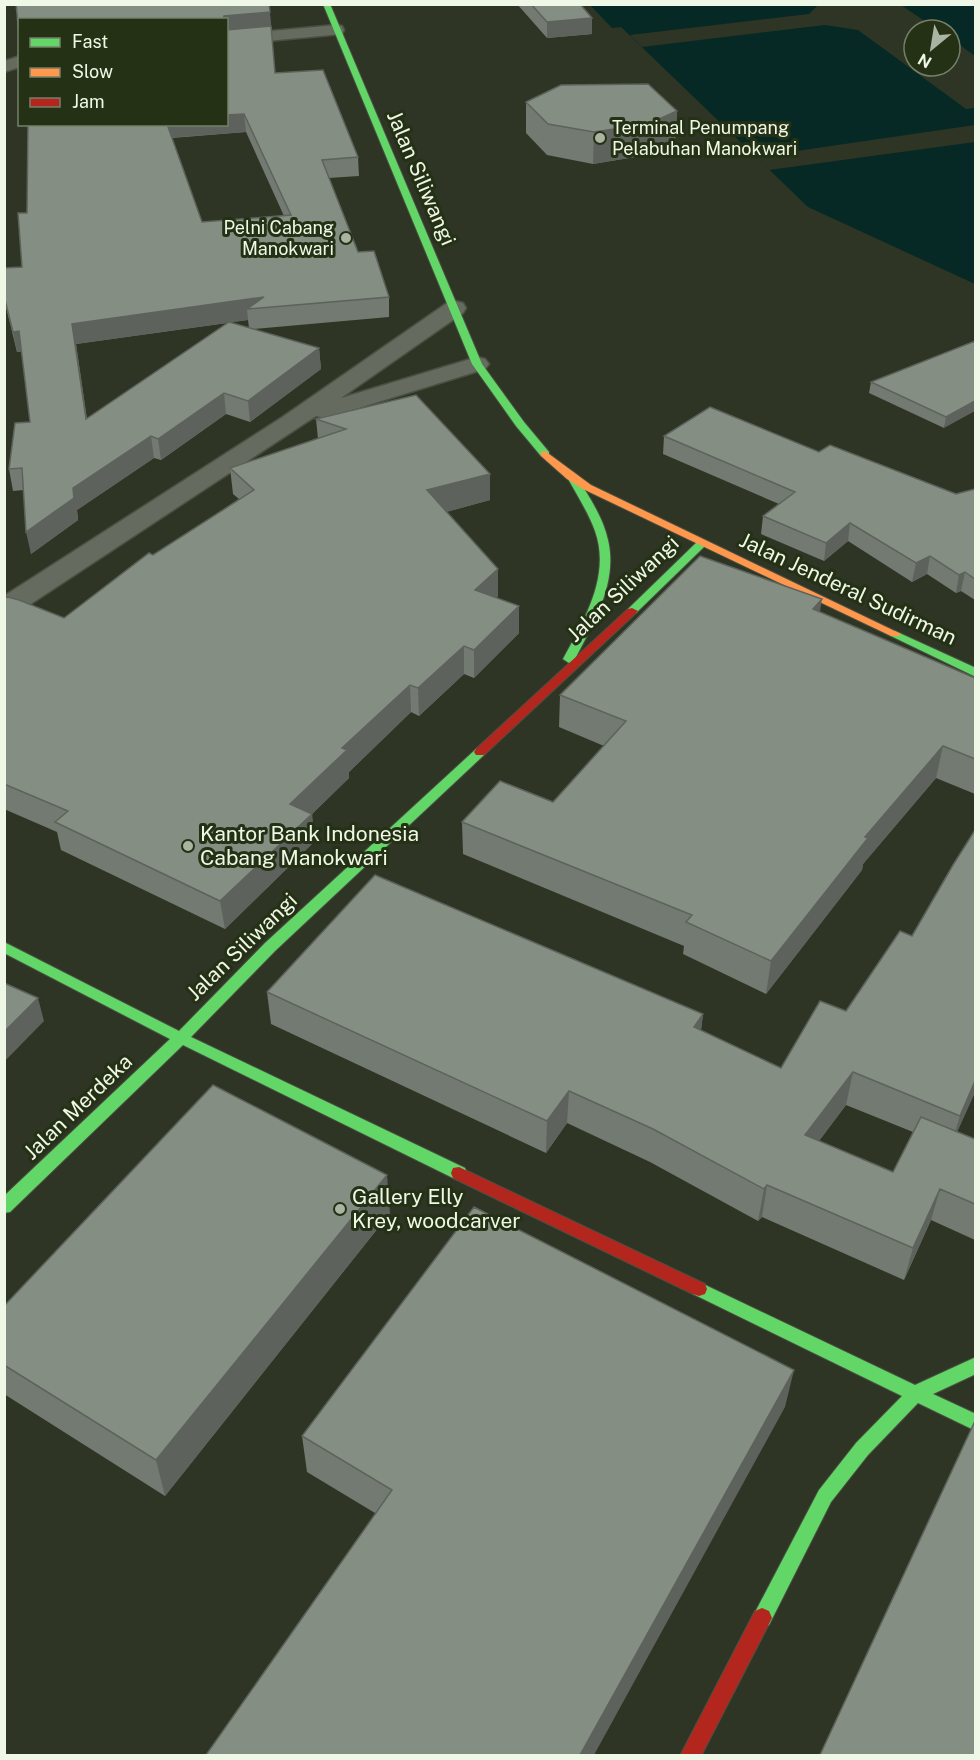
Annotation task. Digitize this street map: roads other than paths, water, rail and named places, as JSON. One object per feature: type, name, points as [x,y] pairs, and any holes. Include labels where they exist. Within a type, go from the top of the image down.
[{"type":"main road","name":"Jalan Siliwangi","points":[[181,1038],[270,947],[627,616],[702,543],[572,477],[512,417],[477,364],[455,308],[389,160],[326,4]]},
{"type":"main road","points":[[560,676],[601,594],[606,574],[605,544],[598,524],[572,477]]},
{"type":"main road","name":"Jalan Jenderal Sudirman","points":[[702,543],[975,673]]},
{"type":"main road","points":[[4,946],[181,1038],[975,1423]]},
{"type":"main road","name":"Jalan Merdeka","points":[[4,1207],[181,1038]]},
{"type":"main road","points":[[690,1755],[825,1496],[862,1449],[916,1394],[975,1365]]},
{"type":"street","points":[[228,40],[336,30]]},
{"type":"street","points":[[4,68],[18,62]]},
{"type":"street","points":[[4,609],[290,423],[455,308]]},
{"type":"street","points":[[290,423],[477,364]]},
{"type":"water","points":[[590,5],[975,5],[975,284],[808,207],[621,27],[612,28]]},
{"type":"place","name":"Terminal Penumpang Pelabuhan Manokwari","points":[[600,138]]},
{"type":"place","name":"Pelni Cabang Manokwari","points":[[346,238]]},
{"type":"place","name":"Kantor Bank Indonesia Cabang Manokwari","points":[[188,846]]},
{"type":"place","name":"Gallery Elly Krey, woodcarver","points":[[340,1209]]}]
